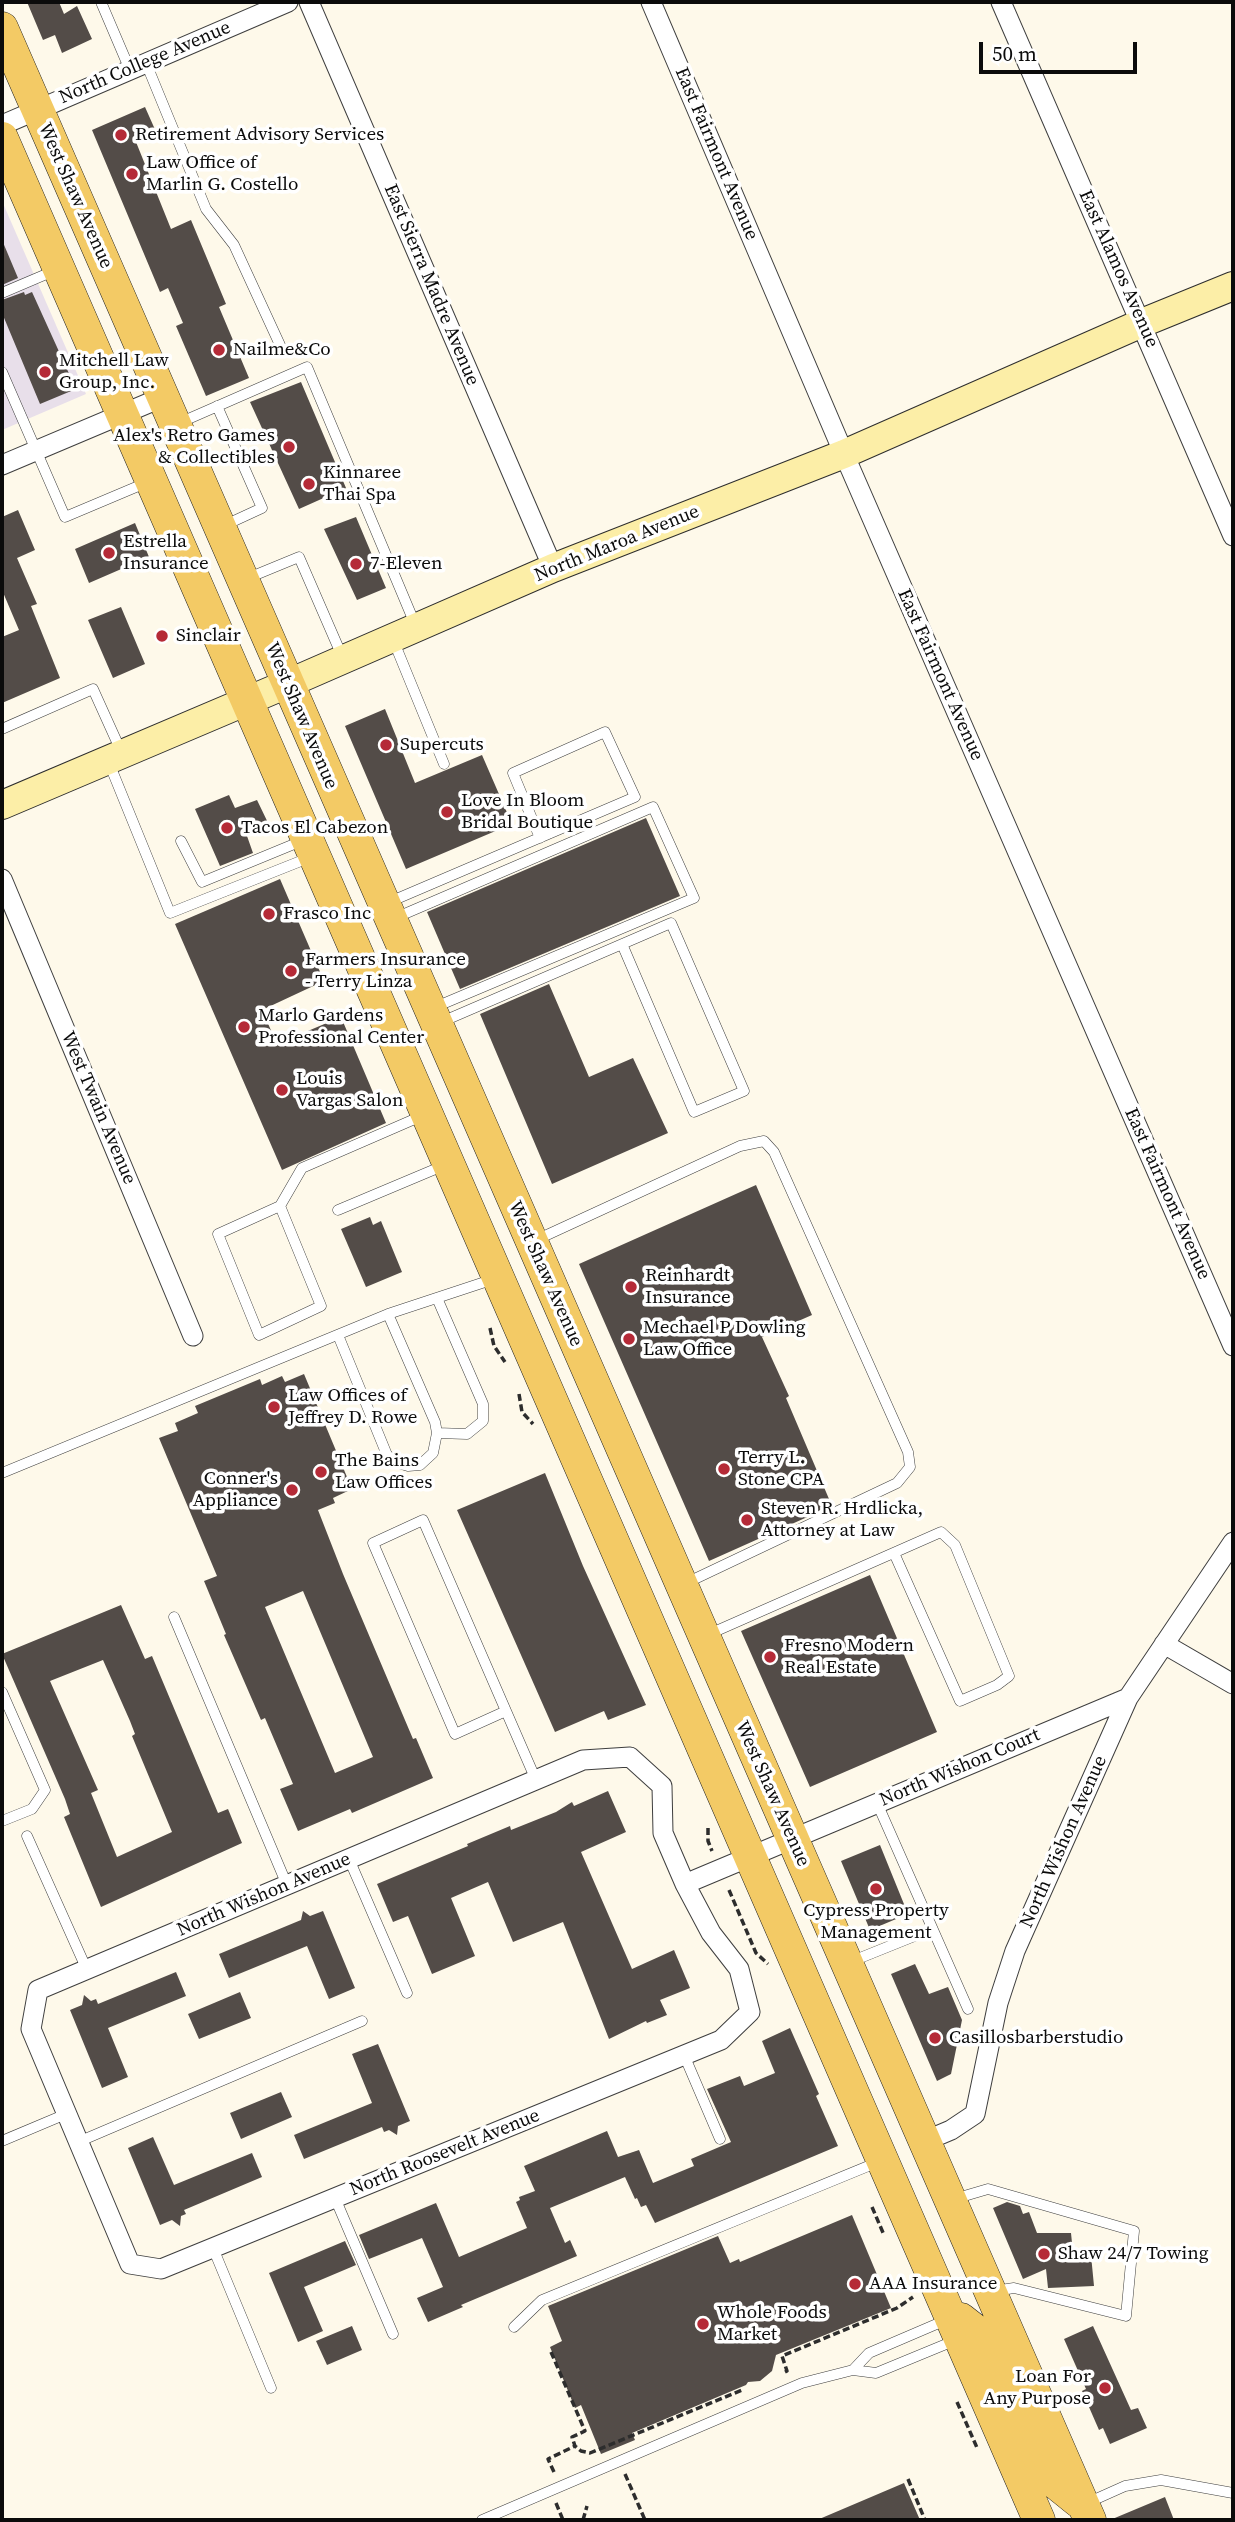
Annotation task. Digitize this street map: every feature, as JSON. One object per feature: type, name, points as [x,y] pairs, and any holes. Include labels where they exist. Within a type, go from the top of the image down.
[{"type":"main road","name":"West Shaw Avenue","points":[[2,28],[1086,2512]]},
{"type":"main road","points":[[2,138],[1039,2520]]},
{"type":"main road","name":"North Maroa Avenue","points":[[2,805],[344,660],[552,568],[844,454],[1142,323],[1233,286]]},
{"type":"main road","points":[[955,2328],[961,2319],[984,2337],[1043,2473],[1086,2512]]},
{"type":"street","name":"North College Avenue","points":[[2,125],[288,2]]},
{"type":"street","name":"East Sierra Madre Avenue","points":[[309,2],[552,568]]},
{"type":"street","name":"East Fairmont Avenue","points":[[650,2],[1233,1346]]},
{"type":"street","name":"East Alamos Avenue","points":[[1001,2],[1233,536]]},
{"type":"street","points":[[2,465],[123,415],[169,411]]},
{"type":"street","name":"West Twain Avenue","points":[[2,879],[193,1336]]},
{"type":"street","name":"North Wishon Avenue","points":[[925,2141],[951,2130],[975,2114],[998,2004],[1015,1951],[1128,1698],[1233,1542]]},
{"type":"street","points":[[1164,1644],[1233,1684]]},
{"type":"street","name":"North Wishon Court","points":[[791,1839],[1128,1698]]},
{"type":"street","name":"North Wishon Avenue","points":[[130,2264],[31,2029],[38,1990],[583,1760],[630,1757],[662,1786],[663,1833],[685,1884],[711,1933],[739,1969],[750,2012]]},
{"type":"street","points":[[685,1884],[791,1839]]},
{"type":"street","name":"North Roosevelt Avenue","points":[[130,2264],[161,2270],[721,2040],[750,2012]]},
{"type":"lane","points":[[100,2],[138,66],[206,209],[234,245],[280,345]]},
{"type":"lane","points":[[2,293],[59,269]]},
{"type":"lane","points":[[169,411],[217,406],[307,367],[405,633],[444,764]]},
{"type":"lane","points":[[2,372],[65,517],[151,481]]},
{"type":"lane","points":[[217,406],[262,508],[219,528]]},
{"type":"lane","points":[[242,581],[299,557],[344,660]]},
{"type":"lane","points":[[2,729],[93,689],[170,913],[311,847]]},
{"type":"lane","points":[[387,912],[540,838],[635,797],[605,732],[513,773],[540,838]]},
{"type":"lane","points":[[387,912],[653,807],[694,898],[432,1017]]},
{"type":"lane","points":[[181,841],[202,882],[311,847]]},
{"type":"lane","points":[[432,1017],[670,923],[744,1091],[694,1112],[622,944]]},
{"type":"lane","points":[[280,1206],[321,1306],[259,1335],[218,1234],[280,1206],[302,1168],[427,1114]]},
{"type":"lane","points":[[531,1242],[740,1146],[764,1141],[774,1152],[908,1452],[910,1467],[897,1483],[681,1585]]},
{"type":"lane","points":[[338,1210],[449,1163]]},
{"type":"lane","points":[[2,1473],[388,1314],[498,1277]]},
{"type":"lane","points":[[437,1298],[483,1404],[482,1421],[467,1434],[437,1433]]},
{"type":"lane","points":[[338,1335],[387,1455],[398,1463],[420,1465],[433,1453],[437,1433],[435,1422],[388,1314]]},
{"type":"lane","points":[[506,1711],[455,1734],[373,1543],[423,1520],[536,1780]]},
{"type":"lane","points":[[703,1637],[940,1532],[955,1545],[1009,1676],[997,1685],[960,1701],[894,1553]]},
{"type":"lane","points":[[174,1617],[287,1885]]},
{"type":"lane","points":[[2,1692],[45,1790],[32,1809],[2,1821]]},
{"type":"lane","points":[[877,1803],[968,2009]]},
{"type":"lane","points":[[27,1836],[87,1970]]},
{"type":"lane","points":[[349,1859],[407,1993]]},
{"type":"lane","points":[[846,1963],[932,1929]]},
{"type":"lane","points":[[78,2142],[362,2021]]},
{"type":"lane","points":[[684,2055],[720,2139]]},
{"type":"lane","points":[[2,2141],[66,2114]]},
{"type":"lane","points":[[514,2327],[542,2301],[883,2160]]},
{"type":"lane","points":[[950,2200],[988,2189],[1134,2231],[1126,2316],[1014,2288],[990,2291]]},
{"type":"lane","points":[[335,2198],[393,2334]]},
{"type":"lane","points":[[213,2248],[271,2388]]},
{"type":"lane","points":[[853,2370],[869,2353],[955,2328]]},
{"type":"lane","points":[[482,2520],[802,2383],[853,2370],[876,2373],[955,2328]]},
{"type":"lane","points":[[1086,2512],[1125,2486],[1161,2480],[1233,2493]]},
{"type":"path","points":[[775,2376],[787,2371],[782,2356],[897,2308],[913,2297]]},
{"type":"path","points":[[551,2352],[585,2431],[572,2437],[575,2446],[580,2451],[590,2453],[750,2387]]},
{"type":"path","points":[[612,2444],[645,2520]]},
{"type":"path","points":[[908,2479],[925,2520]]},
{"type":"path","points":[[583,2520],[587,2506]]},
{"type":"shaded area","points":[[2,201],[86,394],[2,430]]},
{"type":"building","points":[[27,2],[59,2],[64,14],[77,6],[92,39],[62,53],[55,35],[43,40]]},
{"type":"building","points":[[145,107],[157,134],[136,142],[171,229],[191,220],[226,304],[219,307],[249,378],[206,396],[176,326],[183,323],[168,288],[160,292],[92,130]]},
{"type":"building","points":[[2,240],[18,278],[2,285]]},
{"type":"building","points":[[24,292],[25,295],[32,292],[76,389],[40,404],[2,313],[2,300]]},
{"type":"building","points":[[301,382],[346,488],[299,509],[250,402]]},
{"type":"building","points":[[18,510],[35,550],[17,558],[37,604],[31,606],[60,678],[2,703],[2,637],[19,630],[2,590],[2,517]]},
{"type":"building","points":[[356,517],[386,588],[357,600],[324,529]]},
{"type":"building","points":[[135,523],[149,557],[89,583],[75,549]]},
{"type":"building","points":[[121,607],[145,664],[113,678],[88,620]]},
{"type":"building","points":[[385,709],[415,783],[482,755],[512,824],[406,869],[345,726]]},
{"type":"building","points":[[229,795],[235,808],[257,800],[270,827],[247,836],[253,853],[220,866],[195,809]]},
{"type":"building","points":[[646,818],[680,896],[460,989],[427,912]]},
{"type":"building","name":"Marlo Gardens Professional Center","points":[[280,879],[324,981],[262,1010],[277,1044],[341,1017],[386,1123],[282,1170],[175,924]]},
{"type":"building","points":[[549,984],[589,1077],[633,1058],[668,1133],[552,1184],[480,1014]]},
{"type":"building","points":[[756,1185],[812,1315],[762,1337],[789,1396],[786,1398],[832,1506],[709,1561],[579,1264]]},
{"type":"building","points":[[370,1217],[373,1225],[381,1221],[402,1272],[366,1287],[341,1229]]},
{"type":"building","points":[[304,1374],[352,1489],[333,1498],[335,1503],[318,1510],[413,1739],[416,1738],[433,1778],[352,1813],[350,1809],[298,1831],[280,1789],[293,1784],[265,1718],[261,1720],[224,1635],[226,1634],[204,1581],[217,1576],[159,1438],[178,1431],[175,1423],[198,1413],[195,1406],[260,1379],[262,1385],[282,1376],[285,1382]],"holes":[[[303,1591],[373,1757],[335,1773],[265,1607]]]},
{"type":"building","points":[[545,1473],[583,1566],[646,1705],[608,1720],[604,1711],[555,1732],[457,1510]]},
{"type":"building","points":[[870,1575],[937,1732],[810,1787],[741,1631]]},
{"type":"building","points":[[121,1605],[145,1659],[152,1656],[218,1813],[228,1809],[242,1843],[101,1907],[64,1817],[70,1814],[65,1799],[2,1654]],"holes":[[[103,1660],[135,1734],[132,1736],[172,1832],[117,1857],[91,1793],[98,1790],[50,1681]]]},
{"type":"building","points":[[608,1791],[626,1832],[581,1852],[632,1969],[674,1950],[690,1988],[660,2000],[667,2015],[647,2023],[646,2021],[609,2039],[563,1922],[513,1942],[488,1882],[451,1898],[475,1956],[432,1974],[408,1916],[393,1922],[377,1884],[510,1826],[511,1830],[556,1812],[572,1802],[574,1806]]},
{"type":"building","points":[[880,1845],[908,1914],[870,1930],[841,1861]]},
{"type":"building","points":[[303,1911],[310,1916],[323,1911],[355,1988],[329,1999],[307,1946],[229,1978],[219,1954],[301,1920]]},
{"type":"building","points":[[915,1964],[929,1994],[948,1987],[962,2020],[951,2074],[937,2081],[891,1974]]},
{"type":"building","points":[[176,1972],[186,1996],[108,2028],[128,2077],[102,2088],[70,2010],[82,2005],[84,1995],[91,2001],[96,1999],[98,2004]]},
{"type":"building","points":[[240,1992],[251,2018],[199,2039],[188,2014]]},
{"type":"building","points":[[790,2028],[838,2146],[655,2223],[646,2205],[641,2207],[637,2198],[635,2199],[625,2177],[550,2208],[565,2243],[570,2240],[577,2256],[461,2305],[463,2307],[428,2322],[417,2298],[443,2287],[422,2238],[369,2259],[359,2235],[436,2203],[459,2257],[527,2228],[516,2202],[520,2200],[519,2197],[535,2191],[524,2166],[607,2131],[618,2157],[639,2150],[653,2183],[694,2166],[691,2159],[731,2142],[707,2089],[740,2076],[744,2086],[775,2073],[762,2041]]},
{"type":"building","points":[[378,2044],[410,2121],[398,2126],[397,2135],[389,2130],[384,2132],[382,2127],[304,2159],[294,2135],[372,2103],[352,2054]]},
{"type":"building","points":[[281,2092],[292,2117],[241,2139],[230,2113]]},
{"type":"building","points":[[153,2137],[174,2185],[252,2153],[262,2177],[184,2210],[186,2214],[181,2216],[180,2226],[172,2220],[160,2225],[128,2148]]},
{"type":"building","points":[[1007,2202],[1020,2206],[1023,2214],[1029,2212],[1037,2233],[1071,2233],[1073,2253],[1091,2255],[1094,2286],[1048,2288],[1046,2269],[1023,2279],[993,2208]]},
{"type":"building","name":"Whole Foods Market","points":[[852,2215],[891,2308],[776,2355],[772,2371],[760,2381],[748,2382],[632,2433],[635,2440],[601,2454],[581,2405],[575,2408],[550,2347],[562,2341],[548,2306],[718,2236],[730,2263],[739,2259],[740,2262]]},
{"type":"building","points":[[345,2241],[356,2265],[304,2287],[323,2331],[298,2342],[269,2273]]},
{"type":"building","points":[[352,2326],[362,2350],[327,2365],[316,2341]]},
{"type":"building","points":[[1093,2326],[1131,2410],[1138,2408],[1147,2428],[1110,2444],[1103,2428],[1099,2430],[1082,2391],[1086,2389],[1064,2339]]},
{"type":"building","points":[[904,2483],[920,2520],[817,2520]]},
{"type":"building","points":[[1165,2497],[1174,2520],[1110,2520]]},
{"type":"place","name":"Retirement Advisory Services","points":[[121,135]]},
{"type":"place","name":"Law Office of Marlin G. Costello","points":[[132,174]]},
{"type":"place","name":"Nailme&Co","points":[[219,350]]},
{"type":"place","name":"Mitchell Law Group, Inc.","points":[[45,372]]},
{"type":"place","name":"Alex's Retro Games & Collectibles","points":[[289,447]]},
{"type":"place","name":"Kinnaree Thai Spa","points":[[309,484]]},
{"type":"place","name":"Estrella Insurance","points":[[109,553]]},
{"type":"place","name":"7-Eleven","points":[[356,564]]},
{"type":"place","name":"Sinclair","points":[[162,636]]},
{"type":"place","name":"Supercuts","points":[[386,745]]},
{"type":"place","name":"Love In Bloom Bridal Boutique","points":[[447,812]]},
{"type":"place","name":"Tacos El Cabezon","points":[[227,828]]},
{"type":"place","name":"Frasco Inc","points":[[269,914]]},
{"type":"place","name":"Farmers Insurance - Terry Linza","points":[[291,971]]},
{"type":"place","name":"Marlo Gardens Professional Center","points":[[244,1027]]},
{"type":"place","name":"Louis Vargas Salon","points":[[282,1090]]},
{"type":"place","name":"Reinhardt Insurance","points":[[631,1287]]},
{"type":"place","name":"Mechael P Dowling Law Office","points":[[629,1339]]},
{"type":"place","name":"Law Offices of Jeffrey D. Rowe","points":[[274,1407]]},
{"type":"place","name":"Terry L. Stone CPA","points":[[724,1469]]},
{"type":"place","name":"The Bains Law Offices","points":[[321,1472]]},
{"type":"place","name":"Conner's Appliance","points":[[292,1490]]},
{"type":"place","name":"Steven R. Hrdlicka, Attorney at Law","points":[[747,1520]]},
{"type":"place","name":"Fresno Modern Real Estate","points":[[770,1657]]},
{"type":"place","name":"Cypress Property Management","points":[[876,1889]]},
{"type":"place","name":"Casillosbarberstudio","points":[[935,2038]]},
{"type":"place","name":"Shaw 24/7 Towing","points":[[1044,2254]]},
{"type":"place","name":"AAA Insurance","points":[[855,2284]]},
{"type":"place","name":"Whole Foods Market","points":[[703,2324]]},
{"type":"place","name":"Loan For Any Purpose","points":[[1105,2388]]}]
